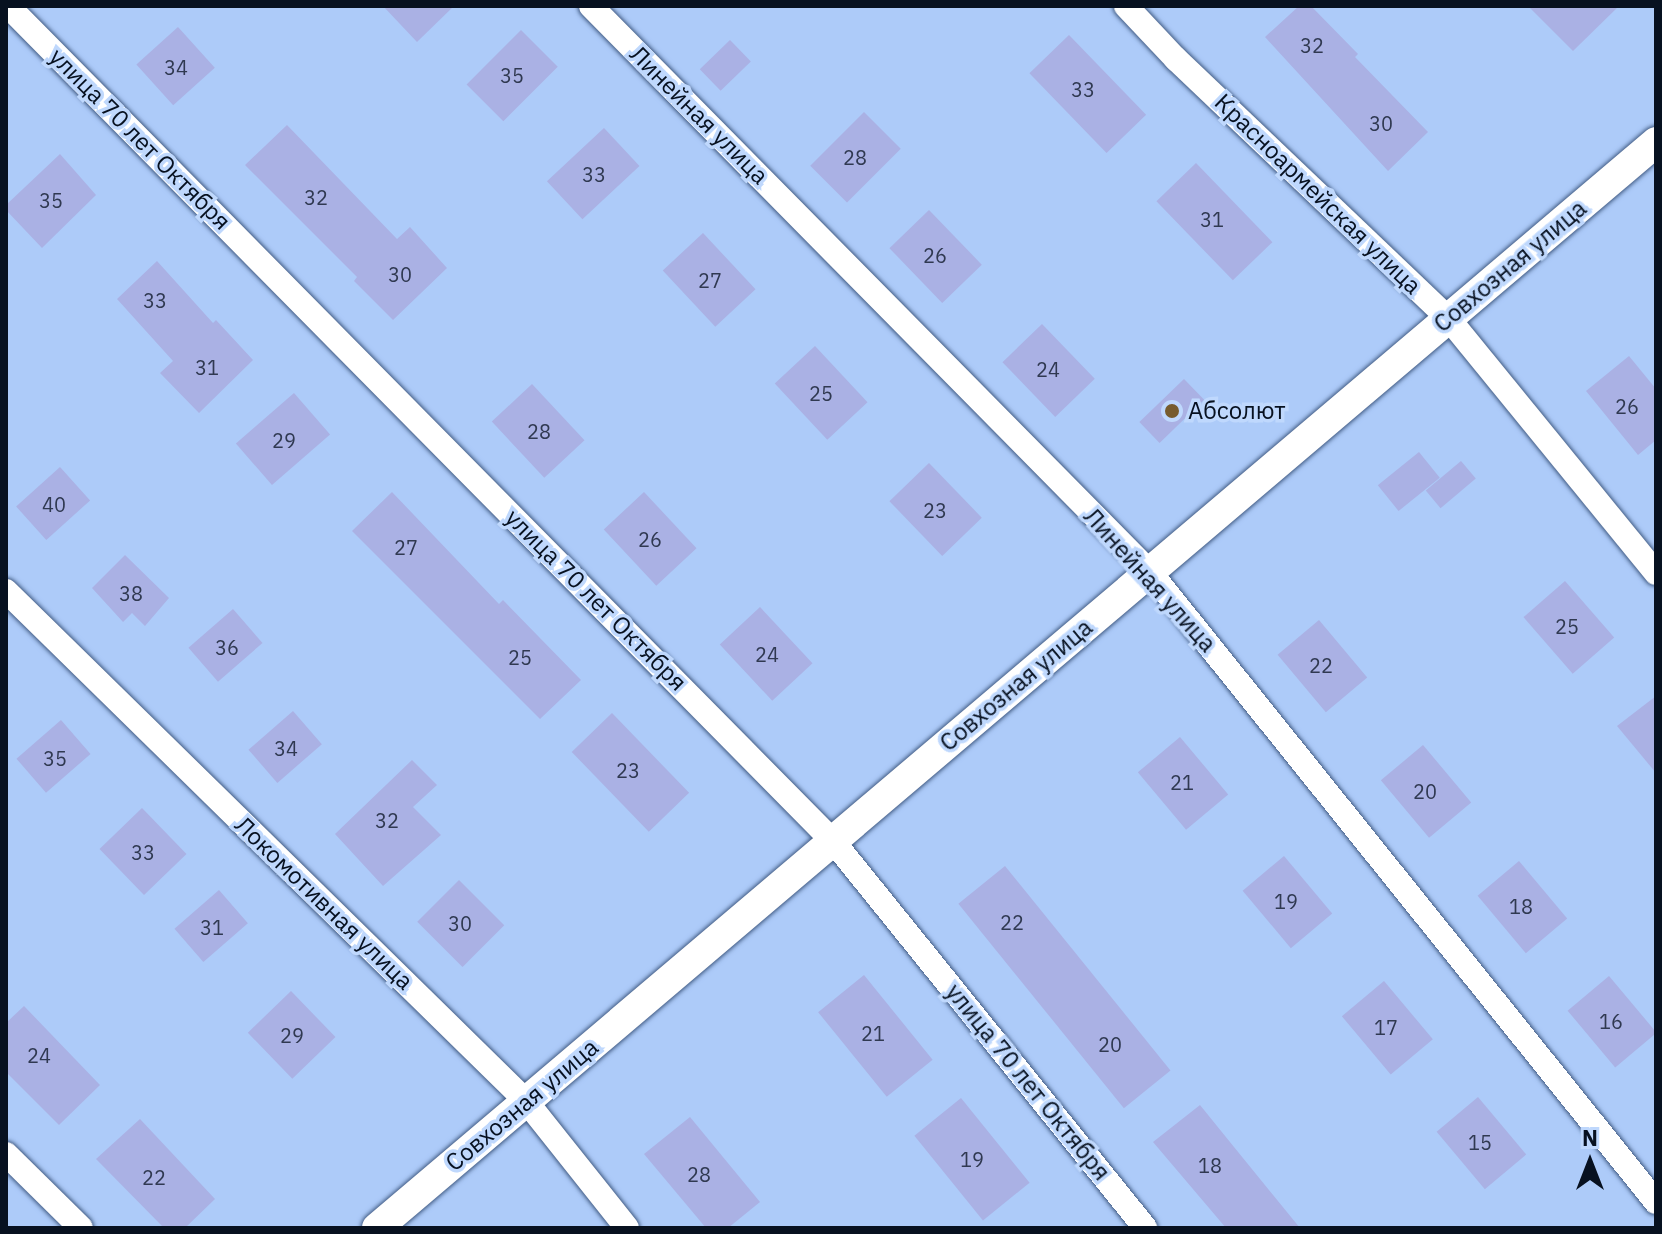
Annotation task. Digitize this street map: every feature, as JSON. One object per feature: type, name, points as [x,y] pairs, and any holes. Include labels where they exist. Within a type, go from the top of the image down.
[{"type":"street","name":"улица 70 лет Октября","points":[[8,6],[833,841],[1145,1228]]},
{"type":"street","name":"Линейная улица","points":[[591,6],[1150,572],[1656,1202]]},
{"type":"street","name":"Красноармейская улица","points":[[1126,6],[1176,59],[1448,318],[1656,573]]},
{"type":"street","name":"Совхозная улица","points":[[377,1228],[1656,142]]},
{"type":"street","name":"Локомотивная улица","points":[[6,591],[526,1101],[627,1228]]},
{"type":"street","points":[[6,1154],[81,1228]]},
{"type":"building","points":[[383,6],[454,6],[417,42]]},
{"type":"building","points":[[1299,6],[1311,6],[1358,54],[1355,57],[1428,132],[1388,171],[1265,37]]},
{"type":"building","points":[[1528,6],[1619,6],[1573,51]]},
{"type":"building","points":[[178,27],[215,68],[173,105],[136,64]]},
{"type":"building","points":[[521,30],[558,67],[503,121],[467,84]]},
{"type":"building","points":[[1069,35],[1146,115],[1107,153],[1029,73]]},
{"type":"building","points":[[730,40],[751,62],[721,91],[700,69]]},
{"type":"building","points":[[864,112],[901,149],[847,203],[810,166]]},
{"type":"building","points":[[287,125],[397,239],[410,227],[447,268],[393,320],[354,281],[357,277],[245,165]]},
{"type":"building","points":[[604,128],[639,166],[582,219],[547,181]]},
{"type":"building","points":[[60,154],[96,195],[42,248],[6,210],[6,205]]},
{"type":"building","points":[[1196,163],[1272,242],[1233,280],[1156,201]]},
{"type":"building","points":[[929,210],[982,265],[942,303],[889,248]]},
{"type":"building","points":[[703,233],[756,289],[715,327],[663,271]]},
{"type":"building","points":[[157,261],[213,323],[216,320],[253,360],[199,413],[160,373],[173,361],[117,299]]},
{"type":"building","points":[[1042,324],[1095,379],[1055,417],[1002,362]]},
{"type":"building","points":[[815,346],[868,402],[827,440],[775,384]]},
{"type":"building","points":[[1629,356],[1656,389],[1656,440],[1638,455],[1586,391]]},
{"type":"building","name":"Абсолют","points":[[1184,379],[1204,400],[1160,443],[1139,422]]},
{"type":"building","points":[[532,384],[585,440],[544,478],[492,422]]},
{"type":"building","points":[[294,393],[330,435],[272,485],[236,444]]},
{"type":"building","points":[[1419,452],[1440,478],[1399,511],[1378,485]]},
{"type":"building","points":[[1461,461],[1476,479],[1441,508],[1426,491]]},
{"type":"building","points":[[929,463],[982,518],[942,556],[889,501]]},
{"type":"building","points":[[60,467],[90,500],[46,540],[16,506]]},
{"type":"building","points":[[392,492],[499,604],[503,600],[581,680],[540,719],[352,531]]},
{"type":"building","points":[[644,492],[697,548],[656,586],[604,530]]},
{"type":"building","points":[[125,555],[169,598],[145,626],[132,613],[123,622],[92,588]]},
{"type":"building","points":[[1565,581],[1614,638],[1573,674],[1523,617]]},
{"type":"building","points":[[760,607],[813,663],[772,701],[720,645]]},
{"type":"building","points":[[233,609],[263,643],[218,682],[188,648]]},
{"type":"building","points":[[1319,620],[1367,677],[1326,712],[1278,655]]},
{"type":"building","points":[[1656,696],[1656,773],[1617,726]]},
{"type":"building","points":[[293,711],[322,744],[277,783],[248,750]]},
{"type":"building","points":[[612,713],[689,793],[649,832],[572,752]]},
{"type":"building","points":[[61,720],[91,754],[46,793],[16,759]]},
{"type":"building","points":[[1180,737],[1228,794],[1186,830],[1138,772]]},
{"type":"building","points":[[1423,745],[1471,802],[1429,838],[1381,780]]},
{"type":"building","points":[[412,760],[437,785],[413,807],[441,835],[383,886],[335,834]]},
{"type":"building","points":[[142,808],[186,854],[144,895],[100,849]]},
{"type":"building","points":[[1284,856],[1332,913],[1291,948],[1243,891]]},
{"type":"building","points":[[1519,861],[1567,918],[1526,953],[1478,896]]},
{"type":"building","points":[[1005,866],[1171,1070],[1124,1108],[958,904]]},
{"type":"building","points":[[459,880],[504,925],[463,967],[417,922]]},
{"type":"building","points":[[219,890],[248,923],[203,962],[174,929]]},
{"type":"building","points":[[864,975],[933,1060],[887,1097],[818,1012]]},
{"type":"building","points":[[1609,976],[1656,1032],[1615,1067],[1568,1011]]},
{"type":"building","points":[[1384,981],[1433,1039],[1391,1075],[1342,1016]]},
{"type":"building","points":[[291,991],[335,1037],[292,1079],[248,1033]]},
{"type":"building","points":[[24,1006],[100,1085],[59,1125],[6,1072],[6,1023]]},
{"type":"building","points":[[1478,1097],[1526,1154],[1485,1189],[1437,1132]]},
{"type":"building","points":[[961,1098],[1030,1183],[983,1220],[914,1136]]},
{"type":"building","points":[[1200,1105],[1300,1228],[1226,1228],[1153,1142]]},
{"type":"building","points":[[690,1117],[760,1202],[728,1228],[706,1228],[644,1154]]},
{"type":"building","points":[[140,1119],[215,1199],[185,1228],[164,1228],[96,1159]]},
{"type":"place","name":"Абсолют","points":[[1172,411]]}]
